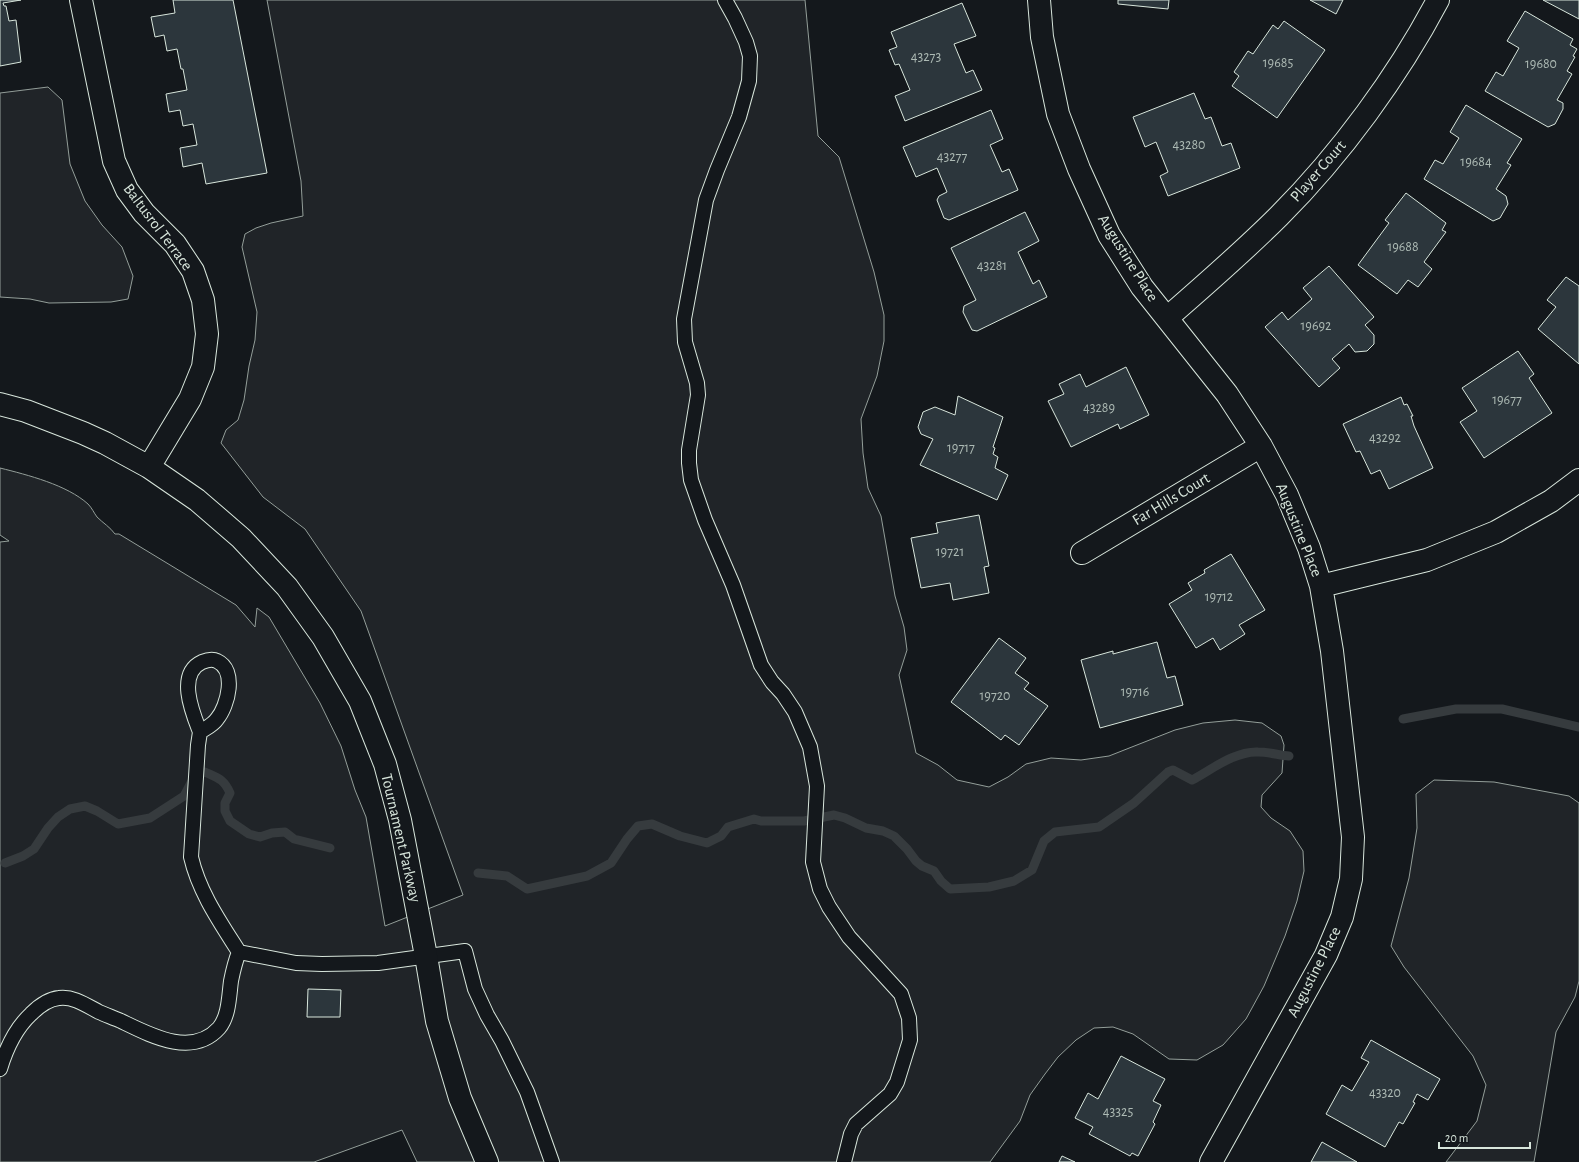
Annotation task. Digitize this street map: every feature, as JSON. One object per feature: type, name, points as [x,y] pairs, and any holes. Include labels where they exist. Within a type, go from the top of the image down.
[{"type":"street","name":"Baltusrol Terrace","points":[[82,0],[114,161],[127,190],[144,213],[175,244],[193,271],[203,300],[207,334],[203,367],[190,399],[149,467]]},
{"type":"street","name":"Augustine Place","points":[[1039,0],[1042,37],[1058,114],[1079,169],[1109,235],[1142,287],[1227,394],[1261,446],[1287,495],[1309,548],[1321,586],[1332,651],[1353,838],[1351,879],[1342,917],[1326,955],[1211,1162]]},
{"type":"street","name":"Player Court","points":[[1168,318],[1279,216],[1332,157],[1380,93],[1428,20],[1438,0]]},
{"type":"street","name":"Tournament Parkway","points":[[0,404],[26,411],[83,433],[149,467],[197,500],[241,538],[287,587],[323,637],[360,702],[385,764],[400,820],[437,1021],[460,1098],[487,1162]]},
{"type":"street","name":"Far Hills Court","points":[[1082,553],[1261,446]]},
{"type":"street","points":[[1321,586],[1427,560],[1489,535],[1551,501],[1579,480]]},
{"type":"lane","points":[[725,0],[746,42],[750,56],[749,81],[739,117],[716,170],[706,200],[684,319],[685,342],[697,383],[698,395],[689,450],[689,463],[691,480],[705,520],[733,585],[761,665],[795,712],[810,747],[817,786],[813,862],[820,889],[829,907],[849,937],[901,994],[909,1018],[910,1040],[897,1082],[890,1094],[856,1124],[851,1134],[844,1162]]},
{"type":"lane","points":[[199,739],[218,718],[228,695],[228,674],[223,665],[216,660],[209,660],[200,663],[188,680],[190,704],[199,739],[191,857],[195,875],[214,913],[239,952],[296,963],[322,964],[378,963],[465,951],[475,989],[527,1092],[552,1162]]},
{"type":"lane","points":[[0,1069],[8,1045],[24,1020],[47,1001],[59,998],[70,999],[82,1003],[146,1033],[170,1042],[197,1042],[209,1036],[220,1027],[225,1017],[234,964],[239,952]]},
{"type":"shaded area","points":[[267,0],[805,0],[818,136],[839,157],[874,272],[884,315],[884,341],[877,376],[861,419],[863,453],[868,488],[881,516],[895,596],[904,627],[907,650],[899,675],[916,753],[938,765],[957,780],[989,787],[1008,777],[1026,764],[1051,758],[1081,760],[1109,756],[1175,730],[1203,723],[1235,720],[1262,723],[1281,736],[1284,745],[1282,773],[1262,795],[1261,807],[1271,818],[1290,831],[1303,851],[1304,871],[1297,901],[1285,936],[1264,986],[1246,1019],[1223,1045],[1197,1060],[1169,1059],[1133,1034],[1113,1027],[1094,1028],[1076,1040],[1058,1057],[1030,1095],[1020,1121],[990,1162],[417,1162],[402,1130],[314,1162],[0,1162],[0,542],[9,541],[0,535],[0,468],[58,486],[79,497],[91,507],[97,517],[115,534],[119,534],[236,605],[255,627],[257,608],[269,617],[320,703],[341,746],[355,790],[366,817],[385,926],[463,895],[361,611],[305,529],[263,497],[221,443],[226,430],[238,420],[244,400],[249,366],[255,340],[257,312],[242,247],[245,234],[256,228],[271,223],[303,216],[301,181]]},
{"type":"shaded area","points":[[48,87],[62,100],[70,164],[85,201],[102,225],[122,247],[133,276],[128,299],[111,302],[49,303],[30,299],[0,297],[0,93]]},
{"type":"shaded area","points":[[1434,780],[1494,782],[1569,796],[1579,803],[1579,981],[1575,997],[1556,1032],[1534,1162],[1446,1162],[1477,1121],[1486,1085],[1473,1056],[1404,967],[1391,946],[1409,878],[1417,828],[1416,794]]},
{"type":"building","points":[[0,0],[21,0],[3,3],[4,6],[6,6],[9,21],[16,20],[21,62],[0,66]]},
{"type":"building","points":[[173,0],[233,0],[267,173],[206,184],[202,163],[183,167],[180,148],[197,145],[193,124],[183,126],[180,110],[169,112],[166,94],[187,90],[183,69],[181,69],[177,49],[167,51],[164,35],[155,37],[151,17],[175,13]]},
{"type":"building","points":[[1118,0],[1169,0],[1168,9],[1118,4]]},
{"type":"building","points":[[1310,0],[1343,0],[1336,14]]},
{"type":"building","points":[[1543,0],[1579,0],[1579,19]]},
{"type":"building","points":[[962,3],[976,36],[954,44],[966,73],[973,70],[982,90],[905,121],[895,96],[910,90],[899,64],[895,65],[889,50],[897,47],[891,32]]},
{"type":"building","points":[[1525,11],[1573,39],[1570,45],[1577,49],[1573,56],[1575,57],[1567,71],[1572,74],[1557,100],[1563,103],[1563,109],[1555,124],[1548,127],[1485,91],[1496,72],[1503,76],[1519,48],[1507,41]]},
{"type":"building","points":[[1284,21],[1325,50],[1277,118],[1232,86],[1239,76],[1234,72],[1248,51],[1253,54],[1273,25],[1278,29]]},
{"type":"building","points":[[1194,93],[1205,119],[1211,117],[1222,146],[1231,143],[1240,168],[1168,196],[1160,176],[1168,172],[1156,142],[1145,147],[1133,117]]},
{"type":"building","points":[[1466,105],[1522,139],[1507,163],[1511,165],[1496,189],[1506,196],[1508,204],[1500,218],[1493,221],[1424,179],[1435,160],[1443,164],[1459,138],[1450,132]]},
{"type":"building","points":[[991,110],[1003,139],[990,145],[1002,172],[1009,169],[1018,190],[949,220],[944,218],[937,200],[939,196],[947,192],[937,168],[916,177],[903,147]]},
{"type":"building","points":[[1406,193],[1446,223],[1442,230],[1446,232],[1424,262],[1432,269],[1418,287],[1408,280],[1397,294],[1358,265],[1389,223],[1385,220]]},
{"type":"building","points":[[1025,212],[1039,241],[1018,252],[1033,284],[1039,280],[1047,297],[977,331],[972,330],[963,312],[964,306],[976,300],[951,248]]},
{"type":"building","points":[[1329,266],[1374,317],[1365,325],[1374,335],[1374,344],[1367,351],[1355,352],[1349,344],[1332,359],[1340,368],[1319,387],[1265,327],[1282,312],[1288,320],[1312,299],[1303,288]]},
{"type":"building","points":[[1566,277],[1579,286],[1579,364],[1538,329],[1556,307],[1547,300]]},
{"type":"building","points":[[1518,351],[1534,374],[1529,378],[1552,413],[1484,458],[1460,422],[1477,411],[1462,388]]},
{"type":"building","points":[[1126,367],[1149,415],[1120,429],[1118,424],[1071,447],[1048,401],[1064,394],[1059,384],[1080,374],[1086,387]]},
{"type":"building","points":[[958,396],[1003,417],[993,447],[995,448],[993,454],[998,457],[995,468],[1008,475],[997,500],[920,465],[933,439],[921,434],[918,427],[923,412],[935,407],[955,415]]},
{"type":"building","points":[[1401,397],[1404,405],[1407,404],[1413,416],[1411,416],[1414,426],[1433,468],[1389,489],[1380,470],[1371,474],[1360,451],[1356,452],[1343,424]]},
{"type":"building","points":[[979,515],[989,566],[984,567],[989,593],[953,600],[950,583],[921,588],[911,538],[938,533],[936,523]]},
{"type":"building","points":[[1231,554],[1265,610],[1239,625],[1245,634],[1220,650],[1213,638],[1196,648],[1169,604],[1192,590],[1188,583],[1205,573],[1204,570]]},
{"type":"building","points":[[999,638],[1026,658],[1015,673],[1029,683],[1024,689],[1048,706],[1019,745],[1005,735],[1001,740],[951,702]]},
{"type":"building","points":[[1157,642],[1167,678],[1175,676],[1183,705],[1100,728],[1081,660],[1113,651],[1113,654]]},
{"type":"building","points":[[308,989],[341,990],[340,1017],[307,1017]]},
{"type":"building","points":[[1371,1040],[1440,1079],[1428,1100],[1417,1094],[1413,1102],[1415,1103],[1403,1124],[1399,1122],[1385,1147],[1326,1114],[1342,1085],[1352,1091],[1369,1062],[1361,1058]]},
{"type":"building","points":[[1121,1056],[1165,1079],[1153,1101],[1161,1105],[1153,1122],[1155,1124],[1138,1156],[1132,1153],[1130,1156],[1089,1134],[1093,1127],[1075,1118],[1088,1093],[1098,1099]]},
{"type":"building","points":[[1322,1142],[1357,1162],[1311,1162]]},
{"type":"building","points":[[1062,1156],[1075,1162],[1059,1162]]},
{"type":"waterway","points":[[1403,719],[1456,709],[1502,709],[1579,727]]},
{"type":"waterway","points":[[478,873],[507,876],[527,889],[587,876],[611,863],[627,839],[638,826],[652,824],[680,836],[707,843],[721,836],[728,827],[754,819],[761,821],[804,821],[834,815],[845,818],[866,828],[883,831],[894,836],[916,861],[922,866],[934,871],[941,881],[950,889],[989,887],[1014,881],[1032,870],[1044,841],[1055,832],[1099,827],[1134,803],[1168,772],[1173,770],[1192,780],[1232,758],[1249,753],[1266,752],[1289,756]]},
{"type":"waterway","points":[[5,863],[23,856],[34,849],[48,828],[58,817],[70,809],[85,806],[97,811],[118,824],[150,818],[184,796],[194,777],[205,772],[214,776],[225,785],[230,793],[225,803],[225,811],[230,821],[249,834],[260,837],[272,833],[285,832],[294,839],[330,848]]}]
